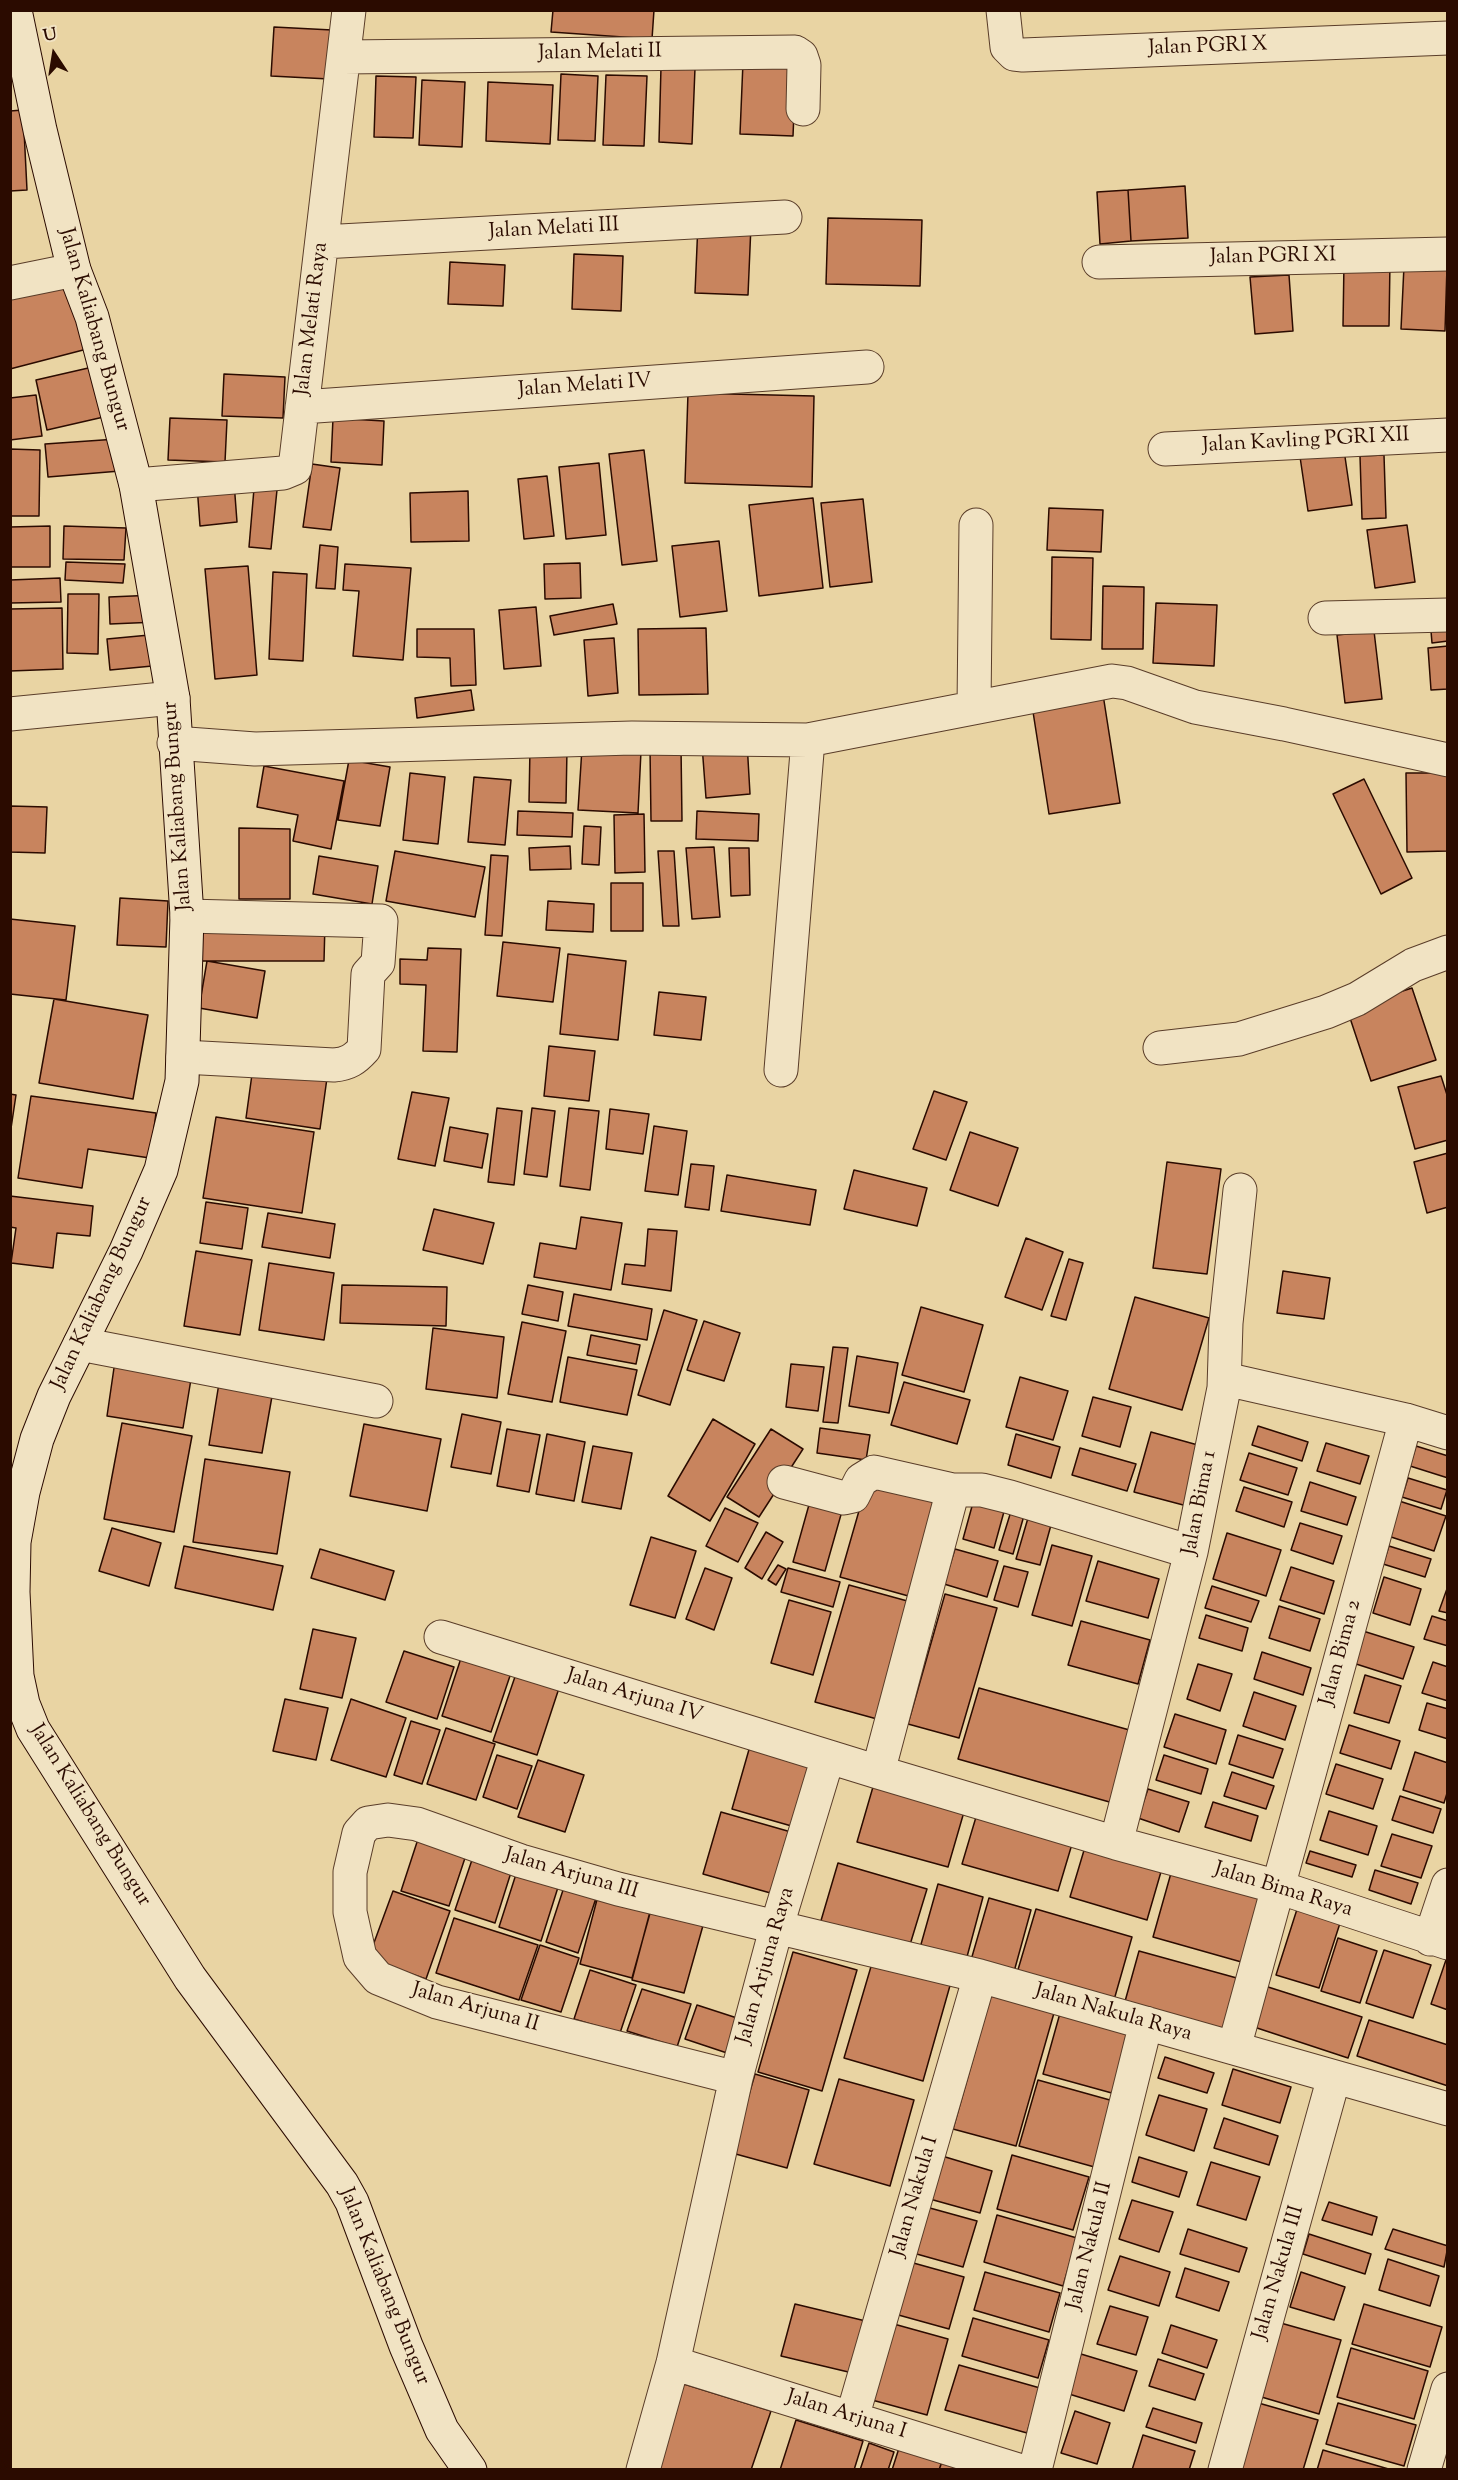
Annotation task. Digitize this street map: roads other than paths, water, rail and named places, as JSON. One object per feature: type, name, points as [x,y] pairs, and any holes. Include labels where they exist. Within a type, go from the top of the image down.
[{"type":"street","name":"Jalan Kaliabang Bungur","points":[[15,10],[40,130],[74,270],[92,317],[136,485],[173,698],[174,743],[187,916],[182,1081],[174,1123],[161,1170],[126,1251],[37,1439],[14,1542],[13,1592],[17,1676],[23,1704],[33,1729],[190,1977],[342,2184],[352,2202],[406,2346],[442,2430],[470,2469]]},
{"type":"street","name":"Jalan Melati Raya","points":[[136,485],[291,471],[295,468],[349,10]]},
{"type":"street","name":"Jalan PGRI X","points":[[1003,10],[1007,47],[1014,54],[1023,55],[1448,38]]},
{"type":"street","name":"Jalan Melati II","points":[[344,57],[795,52],[801,56],[804,65],[803,109]]},
{"type":"street","name":"Jalan Melati III","points":[[322,242],[785,217]]},
{"type":"street","name":"Jalan PGRI XI","points":[[1099,262],[1448,254]]},
{"type":"street","points":[[10,283],[74,270]]},
{"type":"street","name":"Jalan Melati IV","points":[[302,407],[867,367]]},
{"type":"street","name":"Jalan Kavling PGRI XII","points":[[1165,449],[1448,435]]},
{"type":"street","points":[[974,706],[976,525]]},
{"type":"street","points":[[1325,618],[1448,615]]},
{"type":"street","points":[[174,743],[255,749],[632,738],[808,740],[1112,681],[1127,683],[1196,707],[1448,760]]},
{"type":"street","points":[[10,714],[173,698]]},
{"type":"street","points":[[781,1070],[808,740]]},
{"type":"street","points":[[183,1057],[334,1065],[345,1064],[356,1059],[364,1049],[368,974],[378,963],[381,921],[187,916]]},
{"type":"street","points":[[1160,1048],[1239,1039],[1326,1012],[1357,999],[1413,965],[1448,952]]},
{"type":"street","name":"Jalan Bima 1","points":[[1116,1843],[1191,1552],[1224,1388],[1226,1323],[1240,1190]]},
{"type":"street","points":[[80,1344],[376,1401]]},
{"type":"street","points":[[1224,1388],[1227,1382],[1234,1381],[1406,1420],[1448,1433]]},
{"type":"street","name":"Jalan Bima 2","points":[[1234,2048],[1406,1420]]},
{"type":"street","points":[[784,1482],[844,1498],[853,1496],[861,1480],[874,1472],[953,1490],[982,1490],[1191,1552]]},
{"type":"street","points":[[878,1772],[953,1490]]},
{"type":"street","name":"Jalan Arjuna IV","points":[[441,1637],[828,1757]]},
{"type":"street","points":[[828,1757],[1116,1843]]},
{"type":"street","name":"Jalan Arjuna Raya","points":[[643,2469],[673,2363],[735,2078],[776,1929],[828,1757]]},
{"type":"street","name":"Jalan Arjuna III","points":[[368,1823],[388,1820],[417,1824],[532,1864],[618,1889],[776,1929]]},
{"type":"street","name":"Jalan Arjuna II","points":[[368,1823],[358,1833],[350,1872],[350,1912],[360,1957],[378,1978],[437,2002],[735,2078]]},
{"type":"street","name":"Jalan Bima Raya","points":[[1116,1843],[1278,1887],[1439,1941]]},
{"type":"street","points":[[1439,1941],[1448,1885]]},
{"type":"street","name":"Jalan Nakula Raya","points":[[776,1929],[980,1976],[1448,2109]]},
{"type":"street","name":"Jalan Nakula I","points":[[852,2418],[980,1976]]},
{"type":"street","name":"Jalan Nakula II","points":[[1035,2469],[1146,2023]]},
{"type":"street","name":"Jalan Nakula III","points":[[1225,2469],[1334,2077]]},
{"type":"street","name":"Jalan Arjuna I","points":[[673,2363],[1018,2469]]},
{"type":"street","points":[[1424,2469],[1448,2389]]}]
